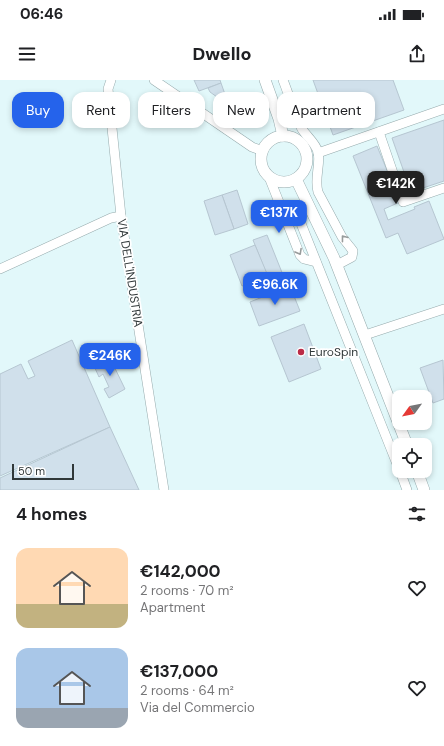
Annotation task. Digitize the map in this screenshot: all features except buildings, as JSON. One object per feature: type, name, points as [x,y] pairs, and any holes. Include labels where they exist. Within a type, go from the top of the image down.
[{"type":"main road","points":[[265,80],[279,119],[283,136]]},
{"type":"main road","points":[[283,136],[294,138],[299,141],[307,155],[304,171],[292,181],[282,182],[273,180],[269,177],[262,168],[261,162],[263,151],[269,142],[283,136]]},
{"type":"main road","points":[[296,179],[337,265],[404,438]]},
{"type":"main road","points":[[420,478],[424,490]]},
{"type":"street","name":"VIA DELL'INDUSTRIA","points":[[111,80],[108,89],[122,216],[164,490]]},
{"type":"street","points":[[154,80],[252,147],[263,151]]},
{"type":"street","points":[[283,80],[302,129],[314,143],[318,153],[316,185],[318,192],[342,237],[350,246],[352,251],[352,258],[337,265]]},
{"type":"street","points":[[318,153],[444,109]]},
{"type":"street","points":[[379,132],[403,202],[444,188]]},
{"type":"street","points":[[269,177],[300,255],[304,259],[316,262]]},
{"type":"street","points":[[283,214],[292,212],[298,216],[392,452]]},
{"type":"street","points":[[0,269],[111,218],[122,216]]},
{"type":"street","points":[[365,335],[444,309]]},
{"type":"street","points":[[402,478],[407,490]]},
{"type":"place","name":"EuroSpin","points":[[301,352]]}]
